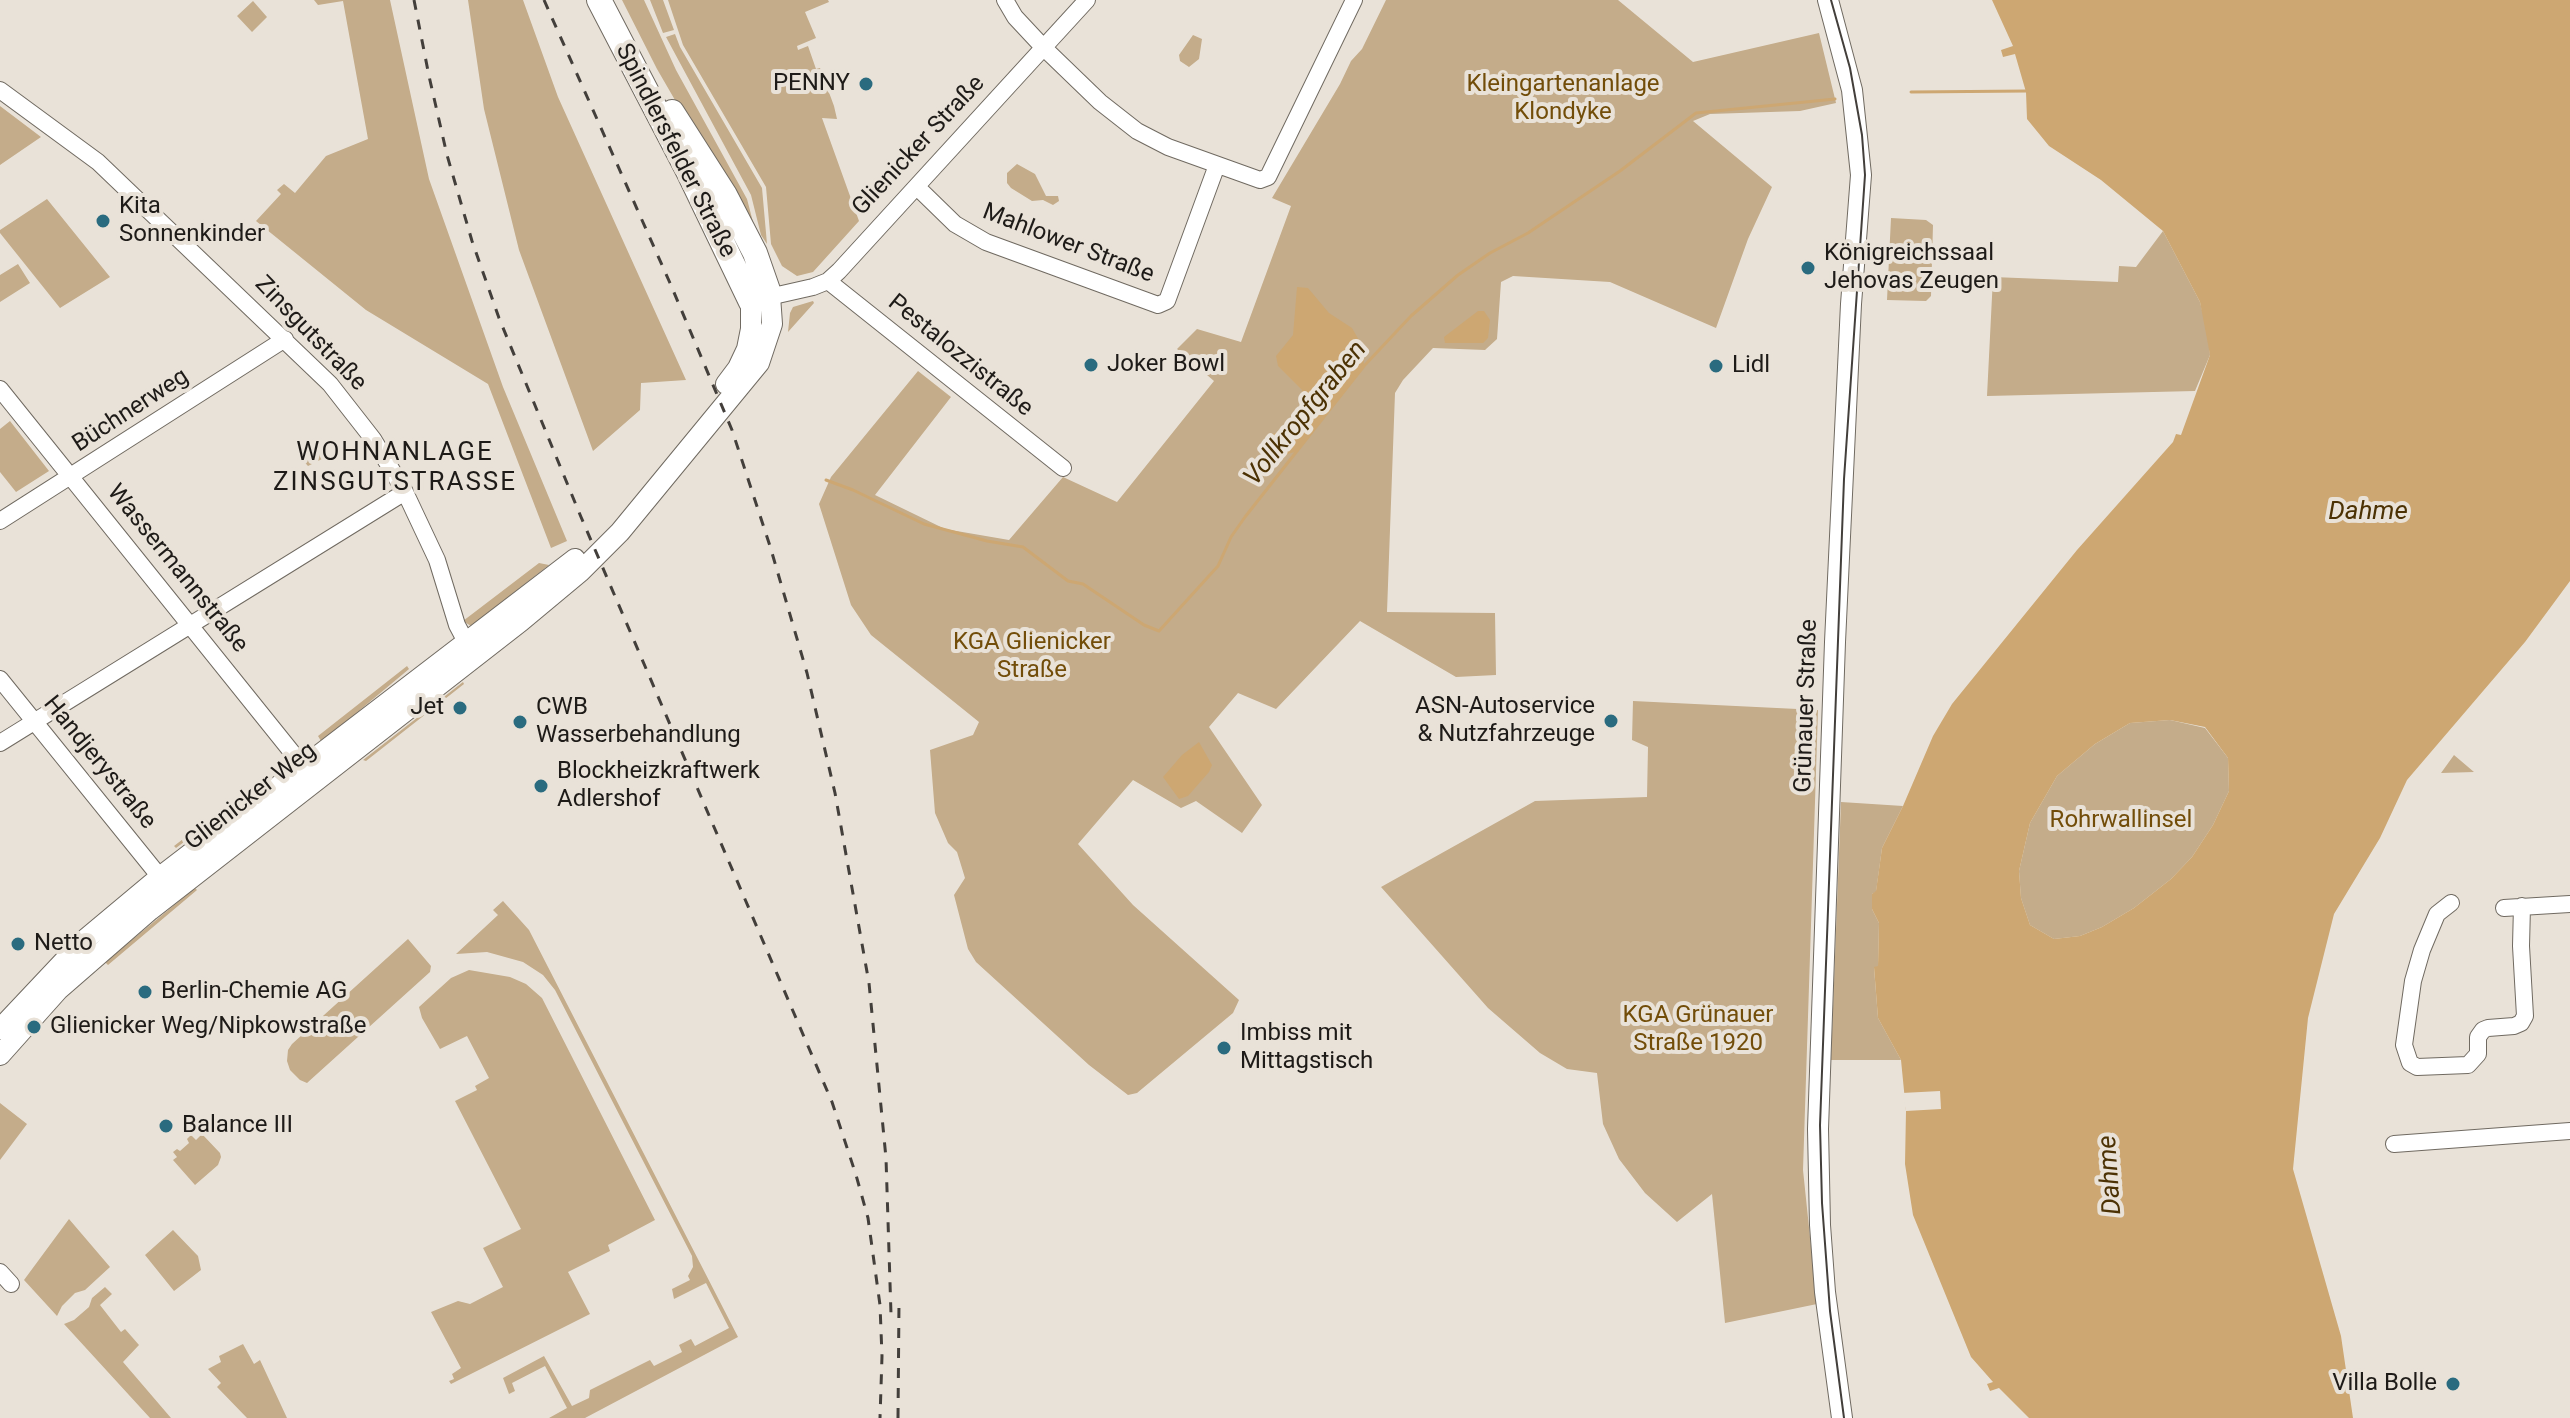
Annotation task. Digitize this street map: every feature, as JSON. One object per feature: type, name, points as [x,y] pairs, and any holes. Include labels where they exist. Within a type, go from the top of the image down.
[{"type":"highway","name":"Spindlersfelder Straße","points":[[599,0],[689,173],[760,299]]},
{"type":"highway","name":"Spindlersfelder Straße","points":[[612,0],[653,81],[725,195],[755,253],[760,299]]},
{"type":"main road","name":"Grünauer Straße","points":[[1828,0],[1850,77],[1859,134],[1861,175],[1843,453],[1818,1129],[1824,1279],[1842,1418]]},
{"type":"main road","name":"Glienicker Weg","points":[[0,1029],[81,943],[160,877],[550,598],[620,532],[759,363],[772,324],[760,299]]},
{"type":"main road","name":"Glienicker Weg","points":[[0,1055],[75,975],[150,910],[466,642],[569,565],[599,536],[732,377],[747,349],[760,299]]},
{"type":"street","points":[[1005,0],[1015,17],[1043,47],[1100,102],[1137,131],[1168,147],[1260,180],[1268,177],[1354,0]]},
{"type":"street","name":"Glienicker Straße","points":[[760,299],[828,281],[1087,0]]},
{"type":"street","name":"Zinsgutstraße","points":[[0,90],[98,162],[330,384],[359,420],[405,492],[437,560],[457,625],[466,642]]},
{"type":"street","name":"Mahlower Straße","points":[[917,187],[955,224],[986,242],[1158,305],[1167,301],[1217,165]]},
{"type":"street","name":"Pestalozzistraße","points":[[828,281],[1063,468]]},
{"type":"street","name":"Büchnerweg","points":[[0,521],[285,339]]},
{"type":"street","name":"Wassermannstraße","points":[[0,389],[309,773]]},
{"type":"street","points":[[0,743],[405,492]]},
{"type":"street","name":"Handjerystraße","points":[[0,679],[160,877]]},
{"type":"street","points":[[2451,903],[2437,914],[2413,981],[2404,1045],[2410,1063],[2417,1067],[2468,1065],[2478,1054],[2478,1037],[2483,1030],[2521,1023],[2525,1016],[2522,906]]},
{"type":"street","points":[[2504,908],[2570,904]]},
{"type":"street","points":[[2394,1144],[2570,1131]]},
{"type":"green space","points":[[314,0],[390,0],[429,179],[503,387],[567,541],[551,548],[488,384],[366,310],[256,221],[281,194],[277,190],[284,184],[295,193],[326,156],[368,139],[343,1],[318,5]]},
{"type":"green space","points":[[468,0],[523,0],[558,97],[686,380],[641,383],[640,410],[593,451],[519,250],[484,109]]},
{"type":"green space","points":[[622,0],[644,0],[676,70],[747,199],[759,245],[657,69]]},
{"type":"green space","points":[[650,0],[663,0],[674,30],[663,33]]},
{"type":"green space","points":[[668,0],[828,0],[805,12],[816,38],[797,46],[798,50],[808,46],[834,106],[837,119],[822,118],[859,221],[813,272],[797,276],[782,266],[771,244],[766,187],[683,45]]},
{"type":"green space","points":[[1386,0],[1618,0],[1693,62],[1819,33],[1836,103],[1800,111],[1710,114],[1693,121],[1772,187],[1748,239],[1716,328],[1610,282],[1513,276],[1501,282],[1497,339],[1485,350],[1433,348],[1403,380],[1395,393],[1387,612],[1495,613],[1496,675],[1456,677],[1360,621],[1276,709],[1238,693],[1209,727],[1262,805],[1242,833],[1196,801],[1181,808],[1133,780],[1078,844],[1133,905],[1239,1000],[1233,1013],[1137,1093],[1128,1095],[1089,1065],[976,962],[968,949],[954,895],[965,878],[957,852],[948,843],[935,813],[930,750],[973,735],[979,722],[871,635],[851,605],[819,504],[831,477],[918,371],[951,397],[875,495],[945,529],[1009,540],[1063,477],[1117,502],[1214,381],[1177,349],[1197,329],[1241,342],[1291,206],[1272,198],[1351,61],[1362,49]]},
{"type":"green space","points":[[253,1],[267,17],[252,32],[237,16]]},
{"type":"green space","points":[[675,34],[762,188],[767,244],[761,235],[751,195],[666,37]]},
{"type":"green space","points":[[1193,35],[1202,39],[1199,59],[1189,67],[1180,61],[1179,55]]},
{"type":"green space","points":[[0,106],[41,137],[0,165]]},
{"type":"green space","points":[[1017,164],[1035,174],[1046,196],[1058,196],[1059,201],[1053,205],[1043,200],[1032,201],[1011,188],[1007,183],[1007,173]]},
{"type":"green space","points":[[47,199],[110,277],[60,308],[0,233],[0,230]]},
{"type":"green space","points":[[1891,218],[1926,220],[1933,225],[1931,296],[1926,301],[1887,300]]},
{"type":"green space","points":[[2163,231],[2200,302],[2208,334],[2210,355],[2195,391],[1987,396],[1993,277],[2118,282],[2119,266],[2136,267]]},
{"type":"green space","points":[[18,264],[30,283],[0,302],[0,275]]},
{"type":"green space","points":[[814,303],[788,332],[793,307]]},
{"type":"green space","points":[[10,421],[49,471],[16,492],[0,472],[0,429]]},
{"type":"green space","points":[[312,445],[324,458],[308,466],[297,454]]},
{"type":"green space","points":[[539,563],[549,565],[471,626],[463,621]]},
{"type":"green space","points":[[407,666],[409,669],[321,741],[318,736]]},
{"type":"green space","points":[[463,682],[366,761],[363,760]]},
{"type":"green space","name":"KGA Grünauer Straße 1920","points":[[1633,701],[1818,710],[1803,1170],[1817,1304],[1725,1323],[1712,1194],[1677,1222],[1645,1193],[1619,1159],[1603,1124],[1597,1073],[1567,1069],[1540,1053],[1488,1008],[1381,887],[1535,801],[1647,797],[1648,747],[1632,740]]},
{"type":"green space","name":"Rohrwallinsel","points":[[2170,720],[2205,728],[2228,758],[2229,791],[2213,825],[2192,857],[2171,879],[2134,908],[2102,927],[2080,936],[2054,939],[2030,925],[2021,898],[2019,871],[2030,823],[2057,776],[2095,744],[2130,723]]},
{"type":"green space","points":[[2454,755],[2474,772],[2441,773]]},
{"type":"green space","points":[[269,773],[273,778],[271,781],[261,784],[176,848],[174,846]]},
{"type":"green space","name":"KGA Grünauer Straße 1920","points":[[1841,802],[1903,806],[1882,848],[1876,892],[1872,894],[1872,909],[1879,923],[1878,967],[1874,968],[1878,1018],[1901,1060],[1831,1060]]},
{"type":"green space","points":[[195,888],[197,890],[108,965],[105,962]]},
{"type":"green space","points":[[503,901],[529,930],[738,1337],[585,1418],[549,1418],[567,1408],[545,1366],[512,1383],[515,1391],[509,1394],[503,1378],[544,1356],[572,1406],[589,1398],[590,1390],[650,1360],[654,1366],[682,1352],[679,1345],[691,1339],[695,1346],[729,1328],[706,1283],[674,1299],[672,1289],[690,1280],[692,1256],[555,990],[543,975],[523,962],[487,952],[456,954],[498,915],[493,910]]},
{"type":"green space","points":[[408,939],[431,966],[430,972],[307,1083],[300,1080],[290,1070],[287,1061],[292,1044]]},
{"type":"green space","points":[[469,970],[510,977],[526,984],[542,998],[655,1220],[608,1245],[610,1251],[568,1272],[590,1314],[451,1384],[449,1381],[454,1379],[452,1374],[461,1368],[431,1312],[458,1301],[470,1304],[503,1287],[483,1248],[521,1229],[455,1101],[477,1090],[475,1086],[489,1078],[467,1036],[440,1049],[419,1007],[451,978]]},
{"type":"green space","points":[[0,1103],[27,1124],[0,1160]]},
{"type":"green space","points":[[202,1134],[221,1157],[218,1165],[195,1185],[173,1160],[177,1157],[173,1152],[177,1149],[180,1151],[189,1143],[187,1139],[191,1135],[196,1140]]},
{"type":"green space","points":[[69,1219],[110,1267],[85,1290],[75,1293],[57,1316],[24,1280]]},
{"type":"green space","points":[[173,1230],[198,1256],[201,1270],[174,1291],[145,1255]]},
{"type":"green space","points":[[105,1287],[112,1294],[100,1305],[121,1332],[125,1329],[139,1345],[123,1362],[171,1418],[150,1418],[64,1324],[89,1307],[92,1298]]},
{"type":"green space","points":[[243,1344],[254,1364],[260,1360],[287,1418],[247,1418],[217,1387],[221,1383],[208,1369],[221,1362],[219,1356]]},
{"type":"water","name":"Dahme","points":[[1992,0],[2570,0],[2570,581],[2525,642],[2407,780],[2380,838],[2334,914],[2308,1018],[2293,1169],[2341,1336],[2353,1418],[2029,1418],[1999,1388],[1990,1391],[1987,1384],[1993,1382],[1971,1357],[1913,1215],[1905,1164],[1906,1111],[1901,1060],[1878,1018],[1874,967],[1878,966],[1879,923],[1872,909],[1872,894],[1876,891],[1882,848],[1933,736],[1952,704],[2077,550],[2173,442],[2176,434],[2181,435],[2210,355],[2200,302],[2163,231],[2101,180],[2049,146],[2027,119],[2026,92],[2015,54],[2003,57],[2001,50],[2013,46]],"holes":[[[2170,720],[2205,727],[2228,758],[2229,791],[2213,825],[2192,857],[2171,879],[2134,908],[2102,927],[2080,936],[2054,939],[2030,925],[2021,898],[2019,871],[2030,823],[2057,776],[2095,744],[2130,723]]]},
{"type":"water","points":[[1297,287],[1308,288],[1329,313],[1352,328],[1363,347],[1364,366],[1298,451],[1281,456],[1268,447],[1268,435],[1293,424],[1305,407],[1302,390],[1278,366],[1276,356],[1293,335]]},
{"type":"water","points":[[1478,311],[1484,311],[1490,320],[1488,338],[1483,343],[1445,343],[1444,337]]},
{"type":"water","points":[[1199,742],[1212,765],[1188,796],[1179,799],[1163,777],[1182,755]]},
{"type":"pier","points":[[1940,1091],[1941,1109],[1906,1111],[1902,1093]]},
{"type":"waterway","name":"Vollkropfgraben","points":[[1911,92],[2027,91]]},
{"type":"waterway","name":"Vollkropfgraben","points":[[826,480],[924,524],[1023,547],[1068,581],[1083,584],[1144,625],[1159,631],[1218,566],[1231,537],[1245,517],[1364,366],[1411,316],[1458,275],[1490,253],[1528,233],[1620,171],[1696,113],[1835,99]]},
{"type":"tram line","points":[[1831,0],[1850,68],[1862,135],[1865,175],[1844,479],[1820,1125],[1830,1311],[1844,1418]]},
{"type":"railway","points":[[414,0],[447,155],[499,318],[832,1102],[856,1175],[868,1218],[880,1305],[880,1418]]},
{"type":"railway","points":[[544,0],[732,430],[807,673],[835,793],[869,983],[886,1158],[891,1314]]},
{"type":"railway","points":[[898,1418],[899,1302]]},
{"type":"place","name":"PENNY","points":[[866,84]]},
{"type":"place","name":"Kita Sonnenkinder","points":[[103,221]]},
{"type":"place","name":"Königreichssaal Jehovas Zeugen","points":[[1808,268]]},
{"type":"place","name":"Joker Bowl","points":[[1091,365]]},
{"type":"place","name":"Lidl","points":[[1716,366]]},
{"type":"place","name":"Jet","points":[[460,708]]},
{"type":"place","name":"ASN-Autoservice & Nutzfahrzeuge","points":[[1611,721]]},
{"type":"place","name":"CWB Wasserbehandlung","points":[[520,722]]},
{"type":"place","name":"Blockheizkraftwerk Adlershof","points":[[541,786]]},
{"type":"place","name":"Netto","points":[[18,944]]},
{"type":"place","name":"Berlin-Chemie AG","points":[[145,992]]},
{"type":"place","name":"Glienicker Weg/Nipkowstraße","points":[[34,1027]]},
{"type":"place","name":"Imbiss mit Mittagstisch","points":[[1224,1048]]},
{"type":"place","name":"Balance III","points":[[166,1126]]},
{"type":"place","name":"Villa Bolle","points":[[2453,1384]]},
{"type":"district","name":"WOHNANLAGE ZINSGUTSTRASSE","points":[[395,468]]},
{"type":"park label","name":"Kleingartenanlage Klondyke","points":[[1563,99]]},
{"type":"park label","name":"KGA Glienicker Straße","points":[[1032,657]]}]
